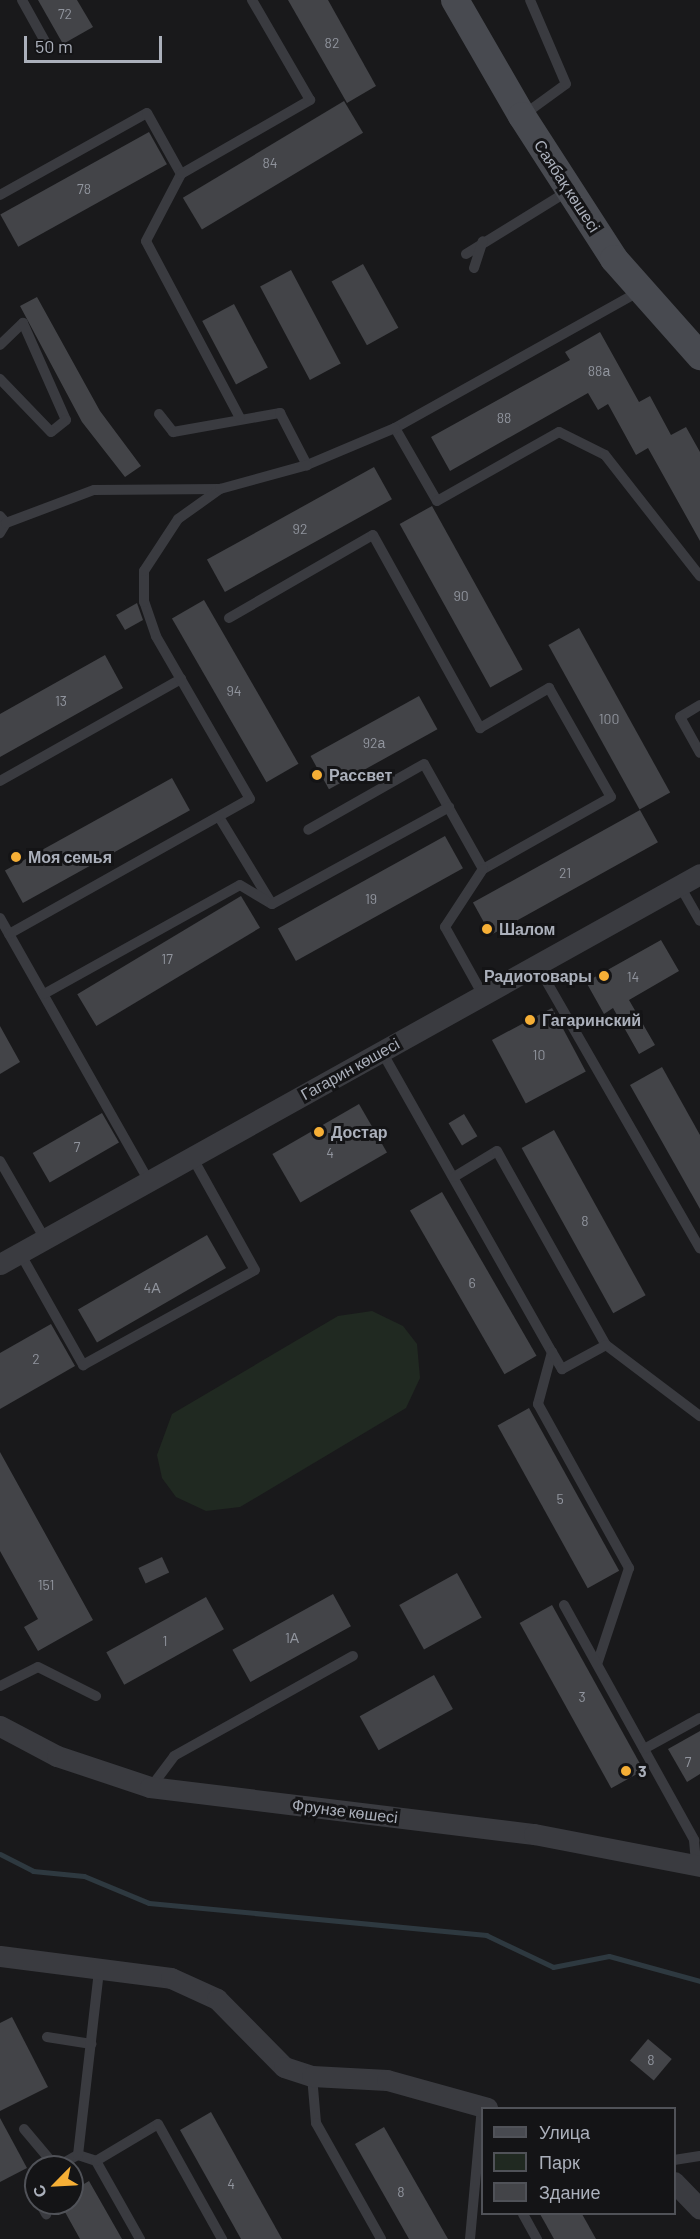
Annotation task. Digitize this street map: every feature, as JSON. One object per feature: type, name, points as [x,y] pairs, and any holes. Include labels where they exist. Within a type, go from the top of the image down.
[{"type":"street","name":"Саябақ көшесі","points":[[455,0],[568,190],[640,291],[700,356]]},
{"type":"street","name":"Гагарин көшесі","points":[[0,1264],[700,874]]},
{"type":"street","name":"Фрунзе көшесі","points":[[0,1726],[57,1756],[150,1788],[534,1834],[698,1865]]},
{"type":"street","points":[[0,1956],[171,1978],[217,1999],[284,2067],[312,2076],[387,2080],[481,2107]]},
{"type":"street","points":[[676,2183],[700,2209]]},
{"type":"lane","points":[[22,0],[47,45]]},
{"type":"lane","points":[[240,418],[146,241],[181,174],[310,100],[252,0]]},
{"type":"lane","points":[[522,116],[566,84],[530,0]]},
{"type":"lane","points":[[0,195],[147,113],[181,174]]},
{"type":"lane","points":[[466,254],[483,240],[568,190]]},
{"type":"lane","points":[[474,268],[483,240]]},
{"type":"lane","points":[[2,524],[94,490],[220,489],[307,465],[395,428],[640,291]]},
{"type":"lane","points":[[0,345],[23,323],[66,420],[51,432],[0,379]]},
{"type":"lane","points":[[159,414],[173,432],[280,412],[307,465]]},
{"type":"lane","points":[[395,428],[437,501],[559,432],[605,455],[700,576]]},
{"type":"lane","points":[[9,934],[250,799],[181,679],[144,602],[144,571],[178,519],[220,489]]},
{"type":"lane","points":[[229,618],[373,535],[480,728],[549,688],[611,797],[483,869],[445,927],[483,995]]},
{"type":"lane","points":[[0,782],[181,679]]},
{"type":"lane","points":[[700,705],[680,717],[700,753]]},
{"type":"lane","points":[[308,830],[424,764],[483,869]]},
{"type":"lane","points":[[272,904],[449,807]]},
{"type":"lane","points":[[219,817],[272,904]]},
{"type":"lane","points":[[44,994],[240,885],[272,904]]},
{"type":"lane","points":[[680,886],[700,921]]},
{"type":"lane","points":[[0,918],[149,1181]]},
{"type":"lane","points":[[537,965],[700,1248]]},
{"type":"lane","points":[[382,1052],[562,1369],[606,1345]]},
{"type":"lane","points":[[454,1177],[497,1151],[606,1345],[700,1416]]},
{"type":"lane","points":[[20,1253],[83,1365],[245,1276],[255,1270],[192,1157]]},
{"type":"lane","points":[[0,1161],[45,1239]]},
{"type":"lane","points":[[552,1352],[538,1404],[629,1568],[597,1664]]},
{"type":"lane","points":[[564,1605],[694,1840],[698,1865]]},
{"type":"lane","points":[[150,1788],[174,1756],[353,1656]]},
{"type":"lane","points":[[0,1686],[38,1667],[96,1696]]},
{"type":"lane","points":[[644,1749],[700,1718]]},
{"type":"lane","points":[[78,2155],[99,1970]]},
{"type":"lane","points":[[47,2037],[91,2044]]},
{"type":"lane","points":[[312,2076],[316,2123],[381,2239]]},
{"type":"lane","points":[[96,2161],[158,2124],[222,2239]]},
{"type":"lane","points":[[24,2129],[46,2155]]},
{"type":"lane","points":[[470,2239],[481,2136]]},
{"type":"lane","points":[[676,2160],[700,2156]]},
{"type":"lane","points":[[84,2157],[96,2161],[140,2239]]},
{"type":"lane","points":[[524,2215],[537,2239]]},
{"type":"green space","points":[[372,1311],[403,1326],[417,1344],[420,1378],[406,1408],[240,1507],[206,1511],[176,1497],[162,1478],[157,1455],[172,1414],[338,1316]]},
{"type":"building","points":[[38,0],[77,0],[93,27],[63,44]]},
{"type":"building","points":[[288,0],[328,0],[376,86],[347,103]]},
{"type":"building","points":[[344,101],[363,133],[202,230],[183,198]]},
{"type":"building","points":[[149,132],[167,164],[18,247],[0,214]]},
{"type":"building","points":[[363,264],[398,328],[367,345],[332,281]]},
{"type":"building","points":[[291,270],[341,364],[310,380],[260,286]]},
{"type":"building","points":[[37,297],[100,411],[141,466],[125,477],[82,422],[20,306]]},
{"type":"building","points":[[234,304],[268,368],[236,384],[202,321]]},
{"type":"building","points":[[600,332],[639,402],[650,396],[671,435],[686,427],[700,452],[700,541],[648,448],[636,455],[608,404],[598,410],[588,393],[450,471],[431,437],[570,360],[565,352]]},
{"type":"building","points":[[374,467],[392,499],[225,592],[207,560]]},
{"type":"building","points":[[432,506],[523,670],[490,687],[400,524]]},
{"type":"building","points":[[204,600],[299,764],[266,782],[172,618]]},
{"type":"building","points":[[137,603],[143,620],[125,630],[116,615]]},
{"type":"building","points":[[579,628],[670,792],[640,809],[548,645]]},
{"type":"building","points":[[105,655],[123,688],[0,757],[0,714]]},
{"type":"building","points":[[419,696],[437,729],[329,789],[311,756]]},
{"type":"building","points":[[172,778],[190,810],[23,903],[5,871]]},
{"type":"building","points":[[640,810],[658,842],[491,935],[473,903]]},
{"type":"building","points":[[445,836],[463,868],[296,961],[278,929]]},
{"type":"building","points":[[241,896],[260,928],[96,1026],[77,994]]},
{"type":"building","points":[[661,940],[679,971],[629,1000],[655,1045],[639,1054],[613,1008],[604,1014],[586,982]]},
{"type":"building","points":[[552,1008],[586,1072],[526,1103],[492,1040]]},
{"type":"building","points":[[0,1026],[20,1062],[0,1074]]},
{"type":"building","points":[[662,1067],[700,1135],[700,1209],[630,1085]]},
{"type":"building","points":[[359,1104],[387,1152],[300,1202],[272,1154]]},
{"type":"building","points":[[102,1113],[119,1142],[50,1182],[33,1153]]},
{"type":"building","points":[[464,1114],[477,1136],[462,1146],[449,1123]]},
{"type":"building","points":[[554,1130],[646,1295],[613,1313],[522,1148]]},
{"type":"building","points":[[442,1192],[536,1356],[504,1374],[410,1210]]},
{"type":"building","points":[[207,1235],[226,1268],[97,1342],[78,1310]]},
{"type":"building","points":[[51,1324],[75,1366],[0,1409],[0,1353]]},
{"type":"building","points":[[529,1408],[619,1571],[588,1588],[498,1425]]},
{"type":"building","points":[[0,1452],[93,1620],[38,1651],[24,1627],[38,1619],[0,1551]]},
{"type":"building","points":[[162,1557],[169,1572],[146,1583],[138,1568]]},
{"type":"building","points":[[457,1573],[482,1618],[424,1650],[399,1605]]},
{"type":"building","points":[[333,1594],[351,1626],[250,1682],[232,1650]]},
{"type":"building","points":[[206,1597],[224,1629],[124,1685],[106,1652]]},
{"type":"building","points":[[552,1605],[644,1770],[611,1788],[520,1623]]},
{"type":"building","points":[[434,1675],[453,1709],[379,1750],[360,1716]]},
{"type":"building","points":[[700,1731],[700,1774],[687,1782],[668,1749]]},
{"type":"building","points":[[12,2017],[48,2087],[0,2111],[0,2023]]},
{"type":"building","points":[[648,2039],[672,2059],[654,2080],[630,2060]]},
{"type":"building","points":[[211,2112],[282,2239],[241,2239],[180,2130]]},
{"type":"building","points":[[0,2118],[24,2162],[24,2170],[0,2182]]},
{"type":"building","points":[[384,2127],[448,2239],[409,2239],[355,2144]]},
{"type":"building","points":[[89,2181],[122,2239],[80,2239],[67,2215],[84,2215],[84,2184]]},
{"type":"building","points":[[541,2215],[583,2215],[596,2239],[554,2239]]},
{"type":"waterway","points":[[0,1854],[33,1871],[84,1876],[149,1903],[486,1935],[553,1967],[609,1956],[700,1981]]},
{"type":"place","name":"Рассвет","points":[[317,775]]},
{"type":"place","name":"Моя семья","points":[[16,857]]},
{"type":"place","name":"Шалом","points":[[487,929]]},
{"type":"place","name":"Радиотовары","points":[[604,976]]},
{"type":"place","name":"Гагаринский","points":[[530,1020]]},
{"type":"place","name":"Достар","points":[[319,1132]]},
{"type":"place","name":"3","points":[[626,1771]]}]
